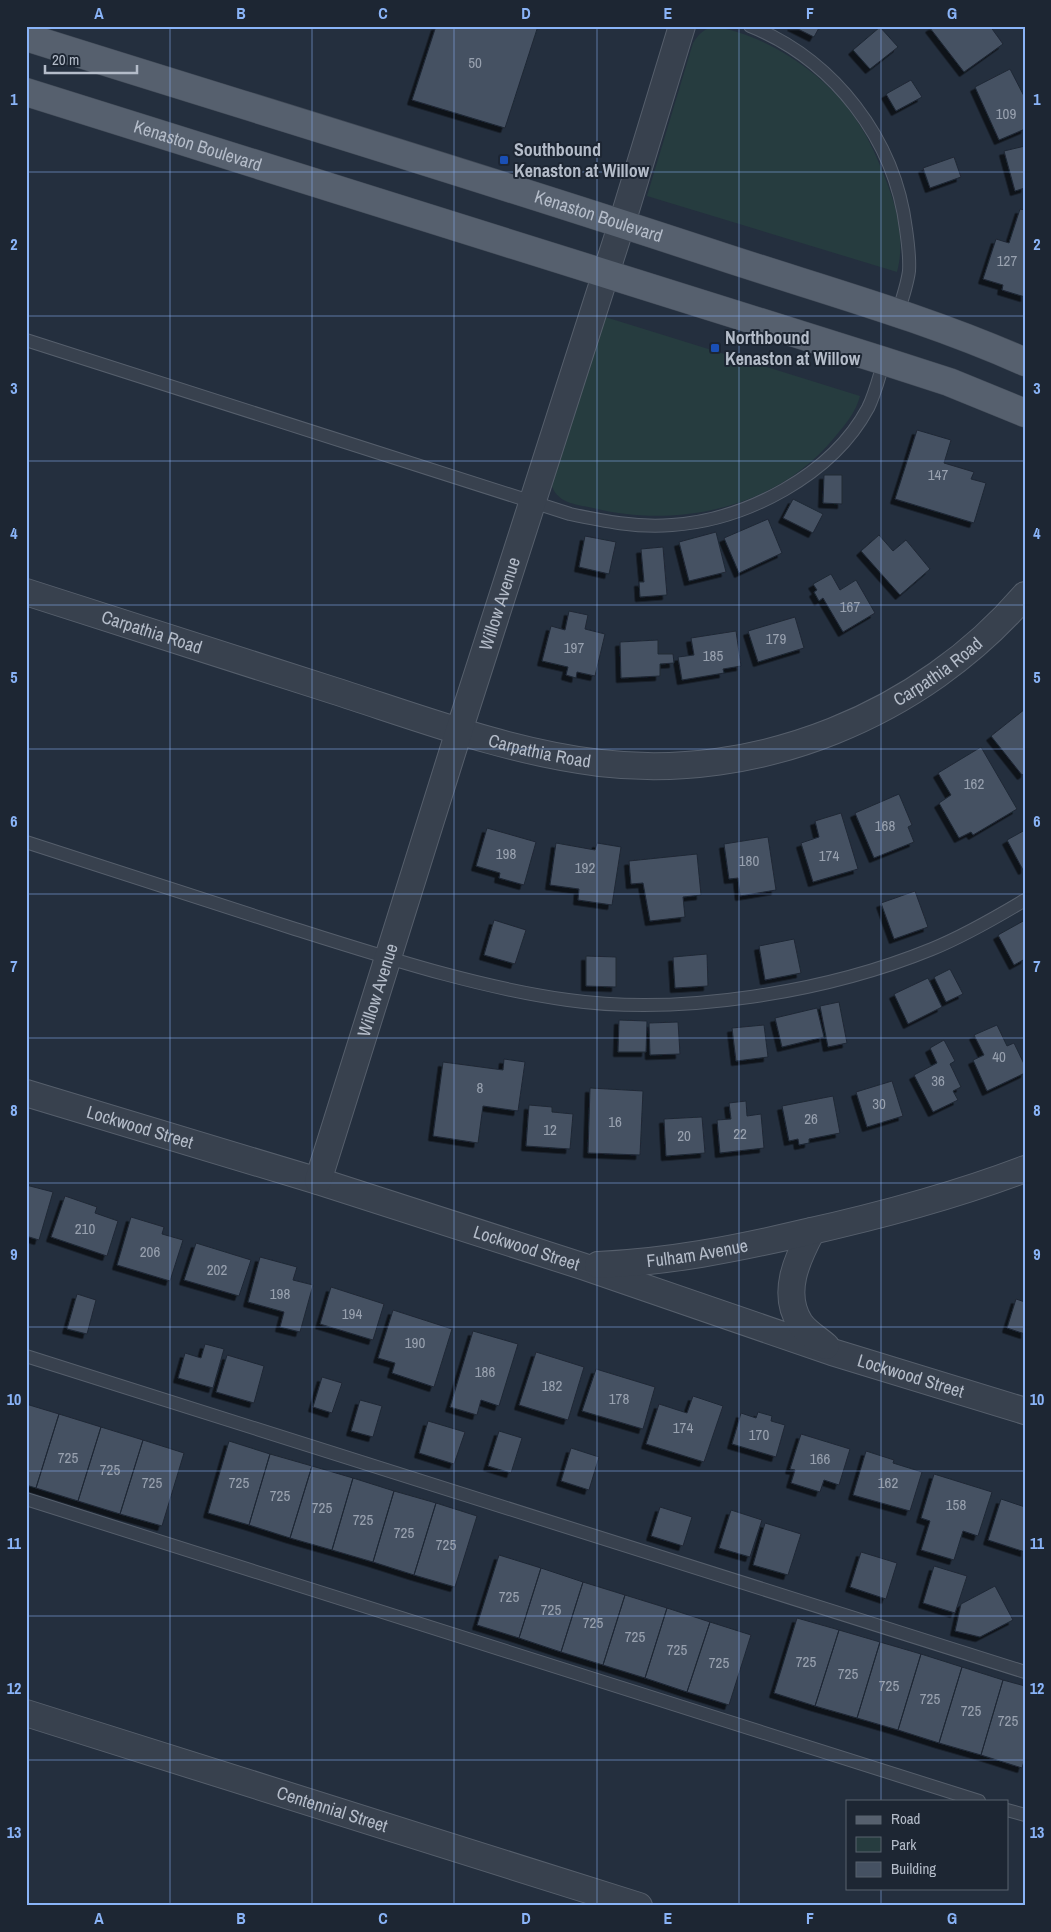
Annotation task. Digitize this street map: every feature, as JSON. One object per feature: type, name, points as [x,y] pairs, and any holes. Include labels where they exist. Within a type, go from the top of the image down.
[{"type":"main road","name":"Kenaston Boulevard","points":[[26,37],[622,223],[973,341],[1025,362]]},
{"type":"main road","name":"Kenaston Boulevard","points":[[26,92],[604,275],[884,361],[949,382],[1025,413]]},
{"type":"street","name":"Willow Avenue","points":[[318,1181],[459,731],[622,223],[682,26]]},
{"type":"street","name":"Carpathia Road","points":[[26,592],[459,731],[549,754],[625,765],[691,765],[787,748],[821,737],[851,724],[938,674],[994,628],[1025,595]]},
{"type":"street","name":"Lockwood Street","points":[[26,1093],[318,1181],[582,1266],[832,1352],[1025,1411]]},
{"type":"street","name":"Fulham Avenue","points":[[582,1266],[676,1259],[716,1253],[812,1232],[937,1200],[1025,1169]]},
{"type":"street","points":[[812,1232],[798,1257],[793,1280],[792,1298],[801,1324],[832,1352]]},
{"type":"street","name":"Centennial Street","points":[[26,1713],[639,1906]]},
{"type":"lane","points":[[750,26],[788,45],[808,59],[848,96],[863,116],[887,158],[900,195],[908,247],[907,282],[897,315]]},
{"type":"lane","points":[[26,340],[533,503],[600,521],[651,526],[674,525],[748,508],[776,495],[802,479],[829,456],[854,430],[868,408],[884,361]]},
{"type":"lane","points":[[26,842],[387,958],[504,989],[570,1000],[645,1004],[701,1002],[785,991],[881,968],[934,949],[1025,900]]},
{"type":"lane","points":[[26,1356],[1025,1672]]},
{"type":"lane","points":[[26,1499],[976,1800]]},
{"type":"lane","points":[[1008,1810],[1025,1815]]},
{"type":"green space","points":[[714,27],[734,31],[775,48],[813,74],[845,105],[862,128],[870,143],[891,194],[900,238],[897,272],[647,196],[693,43],[702,32]]},
{"type":"green space","points":[[602,316],[860,396],[853,413],[842,428],[811,462],[784,481],[755,496],[724,507],[692,514],[658,516],[625,514],[573,504],[561,499],[553,490],[551,483]]},
{"type":"building","points":[[436,26],[538,26],[505,128],[412,100]]},
{"type":"building","points":[[792,26],[820,26],[814,37]]},
{"type":"building","points":[[933,26],[990,26],[1003,44],[964,72],[930,28]]},
{"type":"building","points":[[880,27],[898,47],[870,69],[853,50]]},
{"type":"building","points":[[1010,69],[1025,98],[1025,129],[999,140],[975,87]]},
{"type":"building","points":[[911,80],[922,97],[896,111],[886,94]]},
{"type":"building","points":[[1025,146],[1025,188],[1015,191],[1004,151]]},
{"type":"building","points":[[954,157],[961,177],[930,188],[923,168]]},
{"type":"building","points":[[1020,209],[1025,210],[1025,297],[1002,290],[1003,285],[983,279],[996,239],[1009,243]]},
{"type":"building","points":[[917,430],[951,440],[944,463],[974,472],[971,479],[986,483],[974,523],[895,499]]},
{"type":"building","points":[[824,475],[842,475],[842,504],[823,503]]},
{"type":"building","points":[[793,499],[823,514],[813,533],[783,518]]},
{"type":"building","points":[[768,519],[782,553],[739,573],[724,538]]},
{"type":"building","points":[[716,532],[726,572],[689,581],[679,542]]},
{"type":"building","points":[[879,535],[893,551],[906,540],[930,569],[900,595],[861,551]]},
{"type":"building","points":[[585,536],[616,542],[609,574],[579,567]]},
{"type":"building","points":[[663,547],[667,595],[640,597],[639,582],[644,582],[641,549]]},
{"type":"building","points":[[831,574],[840,590],[856,580],[875,613],[843,632],[823,598],[819,601],[814,592],[817,590],[813,584]]},
{"type":"building","points":[[569,611],[588,615],[585,629],[605,634],[595,676],[577,672],[576,678],[566,675],[568,667],[542,661],[551,626],[565,630]]},
{"type":"building","points":[[795,617],[804,648],[758,662],[748,631]]},
{"type":"building","points":[[736,631],[741,666],[723,669],[724,673],[682,680],[678,657],[694,655],[691,638]]},
{"type":"building","points":[[658,640],[658,654],[673,654],[674,663],[660,664],[660,676],[621,678],[620,642]]},
{"type":"building","points":[[1025,709],[1025,773],[1022,775],[991,736]]},
{"type":"building","points":[[981,747],[1017,809],[973,835],[971,832],[959,838],[939,803],[951,795],[938,773]]},
{"type":"building","points":[[899,794],[912,825],[908,827],[914,842],[874,858],[855,813]]},
{"type":"building","points":[[841,813],[858,869],[813,882],[801,843],[819,837],[815,821]]},
{"type":"building","points":[[487,828],[536,842],[524,885],[499,878],[500,873],[476,866]]},
{"type":"building","points":[[1025,830],[1025,869],[1023,870],[1007,840]]},
{"type":"building","points":[[768,837],[776,890],[740,896],[738,878],[729,879],[724,844]]},
{"type":"building","points":[[556,843],[595,850],[597,843],[621,847],[612,905],[578,900],[579,889],[550,885]]},
{"type":"building","points":[[697,854],[701,895],[683,897],[685,917],[650,921],[643,883],[631,884],[629,861]]},
{"type":"building","points":[[915,891],[928,927],[894,939],[881,903]]},
{"type":"building","points":[[494,920],[526,930],[515,964],[484,955]]},
{"type":"building","points":[[1025,920],[1025,959],[1014,965],[998,935]]},
{"type":"building","points":[[794,939],[801,973],[765,980],[759,946]]},
{"type":"building","points":[[707,954],[708,986],[675,988],[673,957]]},
{"type":"building","points":[[586,956],[616,957],[616,987],[586,986]]},
{"type":"building","points":[[950,969],[963,994],[946,1002],[934,977]]},
{"type":"building","points":[[928,978],[942,1007],[908,1024],[894,994]]},
{"type":"building","points":[[839,1002],[847,1043],[828,1047],[820,1006]]},
{"type":"building","points":[[817,1008],[824,1037],[782,1047],[775,1018]]},
{"type":"building","points":[[619,1020],[647,1021],[646,1052],[618,1052]]},
{"type":"building","points":[[678,1022],[680,1054],[650,1055],[649,1023]]},
{"type":"building","points":[[764,1025],[768,1057],[736,1061],[732,1028]]},
{"type":"building","points":[[997,1025],[1007,1046],[1014,1043],[1025,1066],[1025,1073],[987,1091],[973,1060],[984,1055],[974,1035]]},
{"type":"building","points":[[944,1040],[955,1061],[950,1064],[961,1087],[953,1091],[958,1100],[933,1112],[914,1075],[937,1063],[930,1048]]},
{"type":"building","points":[[504,1059],[525,1062],[518,1111],[483,1106],[478,1143],[433,1136],[443,1062],[503,1070]]},
{"type":"building","points":[[892,1081],[903,1116],[867,1127],[856,1092]]},
{"type":"building","points":[[590,1088],[643,1091],[640,1155],[588,1153]]},
{"type":"building","points":[[833,1096],[840,1133],[809,1139],[809,1143],[799,1145],[798,1139],[789,1141],[782,1106]]},
{"type":"building","points":[[746,1101],[747,1116],[761,1114],[764,1148],[720,1153],[717,1120],[731,1119],[729,1103]]},
{"type":"building","points":[[529,1105],[552,1107],[552,1112],[573,1114],[570,1149],[526,1146]]},
{"type":"building","points":[[702,1117],[705,1153],[666,1156],[664,1119]]},
{"type":"building","points":[[26,1185],[53,1192],[39,1240],[26,1236]]},
{"type":"building","points":[[65,1196],[97,1207],[95,1213],[118,1221],[107,1256],[51,1237]]},
{"type":"building","points":[[131,1217],[164,1227],[162,1234],[183,1240],[170,1281],[117,1265]]},
{"type":"building","points":[[196,1243],[251,1260],[239,1296],[184,1280]]},
{"type":"building","points":[[260,1257],[297,1267],[293,1280],[313,1285],[300,1332],[280,1327],[284,1312],[248,1302]]},
{"type":"building","points":[[331,1287],[384,1304],[373,1340],[320,1324]]},
{"type":"building","points":[[77,1294],[96,1300],[87,1334],[67,1329]]},
{"type":"building","points":[[1016,1299],[1025,1302],[1025,1334],[1007,1328]]},
{"type":"building","points":[[393,1310],[452,1329],[434,1387],[392,1373],[395,1363],[378,1358]]},
{"type":"building","points":[[473,1331],[518,1344],[499,1406],[481,1400],[477,1415],[450,1407]]},
{"type":"building","points":[[205,1344],[224,1349],[213,1388],[178,1378],[185,1353],[201,1358]]},
{"type":"building","points":[[536,1352],[584,1367],[568,1420],[519,1405]]},
{"type":"building","points":[[227,1355],[264,1366],[254,1403],[216,1392]]},
{"type":"building","points":[[596,1369],[655,1387],[643,1429],[582,1411]]},
{"type":"building","points":[[322,1377],[342,1383],[332,1413],[313,1407]]},
{"type":"building","points":[[693,1396],[723,1406],[704,1462],[646,1444],[659,1404],[687,1413]]},
{"type":"building","points":[[360,1400],[382,1406],[373,1437],[351,1431]]},
{"type":"building","points":[[26,1404],[59,1414],[36,1488],[26,1485]]},
{"type":"building","points":[[758,1412],[772,1416],[771,1421],[785,1425],[776,1457],[732,1444],[741,1413],[756,1418]]},
{"type":"building","points":[[59,1414],[101,1427],[78,1501],[36,1488]]},
{"type":"building","points":[[428,1421],[465,1432],[454,1464],[419,1453]]},
{"type":"building","points":[[101,1427],[143,1440],[120,1514],[78,1501]]},
{"type":"building","points":[[499,1431],[522,1438],[511,1473],[488,1466]]},
{"type":"building","points":[[801,1434],[850,1449],[839,1485],[824,1480],[820,1492],[791,1483],[795,1470],[790,1469]]},
{"type":"building","points":[[143,1440],[184,1453],[162,1526],[120,1514]]},
{"type":"building","points":[[229,1441],[270,1454],[249,1525],[208,1513]]},
{"type":"building","points":[[571,1448],[599,1457],[589,1490],[561,1481]]},
{"type":"building","points":[[866,1451],[894,1460],[893,1463],[922,1472],[910,1511],[853,1495]]},
{"type":"building","points":[[270,1454],[312,1466],[290,1538],[249,1525]]},
{"type":"building","points":[[312,1466],[353,1478],[332,1550],[290,1538]]},
{"type":"building","points":[[934,1474],[992,1492],[978,1536],[963,1531],[954,1560],[921,1550],[930,1521],[921,1518]]},
{"type":"building","points":[[353,1478],[394,1491],[373,1562],[332,1550]]},
{"type":"building","points":[[394,1491],[436,1503],[414,1575],[373,1562]]},
{"type":"building","points":[[1001,1499],[1025,1507],[1025,1552],[988,1540]]},
{"type":"building","points":[[436,1503],[477,1516],[455,1587],[414,1575]]},
{"type":"building","points":[[660,1507],[692,1517],[683,1546],[651,1536]]},
{"type":"building","points":[[731,1510],[762,1520],[750,1557],[719,1548]]},
{"type":"building","points":[[765,1523],[801,1534],[788,1575],[753,1565]]},
{"type":"building","points":[[861,1552],[897,1563],[886,1599],[850,1587]]},
{"type":"building","points":[[499,1555],[541,1568],[519,1638],[477,1625]]},
{"type":"building","points":[[934,1566],[967,1576],[955,1613],[923,1603]]},
{"type":"building","points":[[541,1568],[583,1582],[561,1652],[519,1638]]},
{"type":"building","points":[[583,1582],[625,1595],[603,1665],[561,1652]]},
{"type":"building","points":[[995,1586],[1013,1620],[980,1637],[955,1631],[961,1604]]},
{"type":"building","points":[[625,1595],[667,1608],[645,1678],[603,1665]]},
{"type":"building","points":[[667,1608],[710,1622],[687,1692],[645,1678]]},
{"type":"building","points":[[797,1618],[839,1630],[815,1706],[774,1693]]},
{"type":"building","points":[[710,1622],[751,1635],[729,1705],[687,1692]]},
{"type":"building","points":[[839,1630],[880,1642],[857,1718],[815,1706]]},
{"type":"building","points":[[880,1642],[921,1654],[898,1730],[857,1718]]},
{"type":"building","points":[[921,1654],[962,1667],[939,1743],[898,1730]]},
{"type":"building","points":[[962,1667],[1003,1680],[981,1755],[939,1743]]},
{"type":"building","points":[[1003,1680],[1025,1686],[1025,1758],[1022,1768],[981,1755]]},
{"type":"place","name":"Southbound Kenaston at Willow","points":[[504,160]]},
{"type":"place","name":"Northbound Kenaston at Willow","points":[[715,348]]}]
